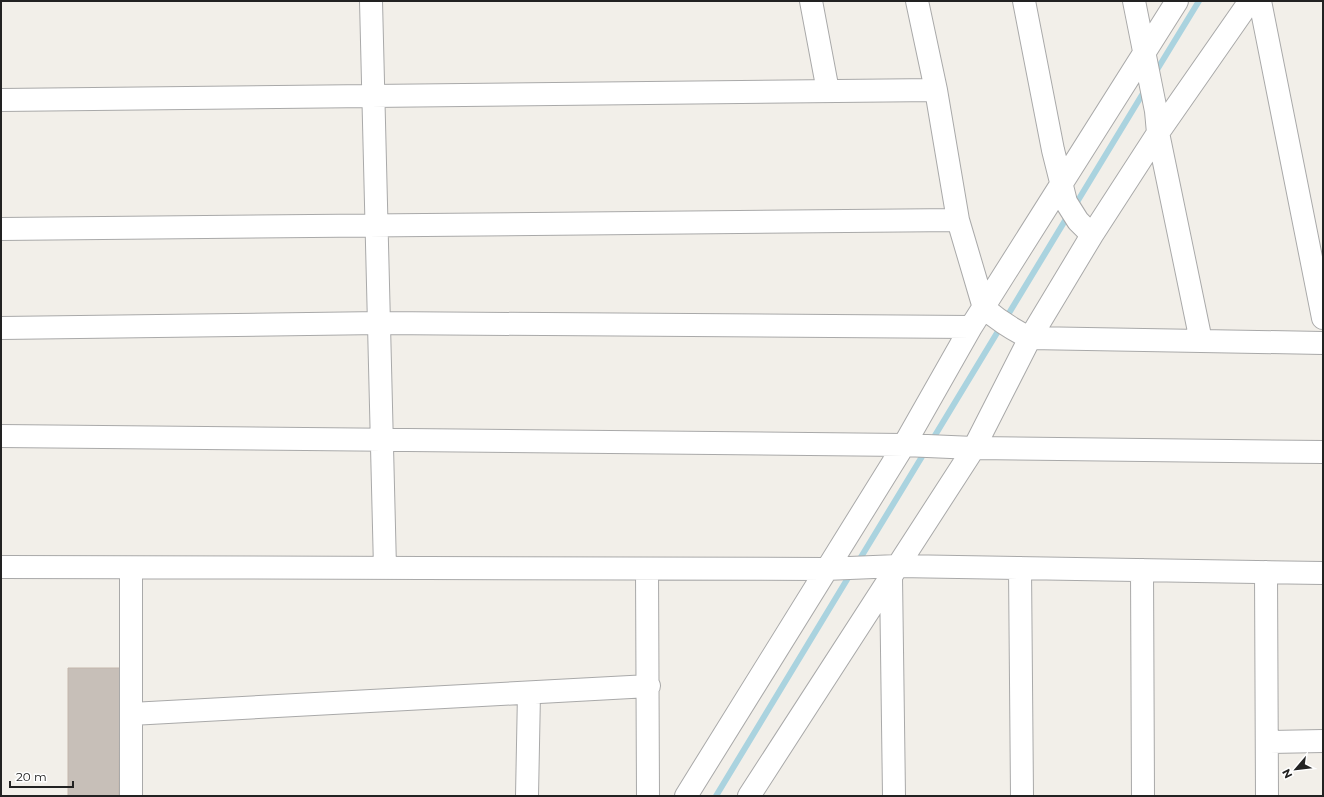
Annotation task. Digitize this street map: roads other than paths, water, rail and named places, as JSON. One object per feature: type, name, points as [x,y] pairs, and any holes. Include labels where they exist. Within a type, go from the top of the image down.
[{"type":"street","points":[[371,1],[385,568]]},
{"type":"street","points":[[811,1],[828,91]]},
{"type":"street","points":[[917,1],[936,90],[958,220],[989,312],[1023,334],[1201,341],[1323,343]]},
{"type":"street","points":[[1024,1],[1063,193],[1085,228]]},
{"type":"street","points":[[1134,1],[1146,53],[1148,75],[1156,111],[1158,133],[1201,341]]},
{"type":"street","points":[[686,796],[825,569],[904,445],[971,327],[989,312],[1063,193],[1177,1]]},
{"type":"street","points":[[749,796],[761,786],[974,448],[1023,334],[1085,228],[1158,133],[1250,1]]},
{"type":"street","points":[[1260,1],[1323,318]]},
{"type":"street","points":[[1,100],[936,90]]},
{"type":"street","points":[[1,229],[377,224],[958,220]]},
{"type":"street","points":[[1,328],[380,323],[971,327]]},
{"type":"street","points":[[1,436],[904,445],[974,448],[1323,452]]},
{"type":"street","points":[[1,567],[825,569],[895,572],[1020,568],[1323,573]]},
{"type":"street","points":[[131,568],[131,796]]},
{"type":"street","points":[[1020,568],[1022,796]]},
{"type":"street","points":[[647,569],[649,686],[648,796]]},
{"type":"street","points":[[1142,570],[1143,796]]},
{"type":"street","points":[[894,796],[895,572]]},
{"type":"street","points":[[1266,572],[1267,796]]},
{"type":"street","points":[[131,714],[649,686]]},
{"type":"street","points":[[527,796],[529,693]]},
{"type":"street","points":[[1267,742],[1323,742]]},
{"type":"waterway","points":[[1155,73],[1199,1]]},
{"type":"waterway","points":[[1074,207],[1145,90]]},
{"type":"waterway","points":[[931,442],[1069,214]]},
{"type":"waterway","points":[[858,562],[926,450]]},
{"type":"waterway","points":[[716,796],[851,573]]}]
